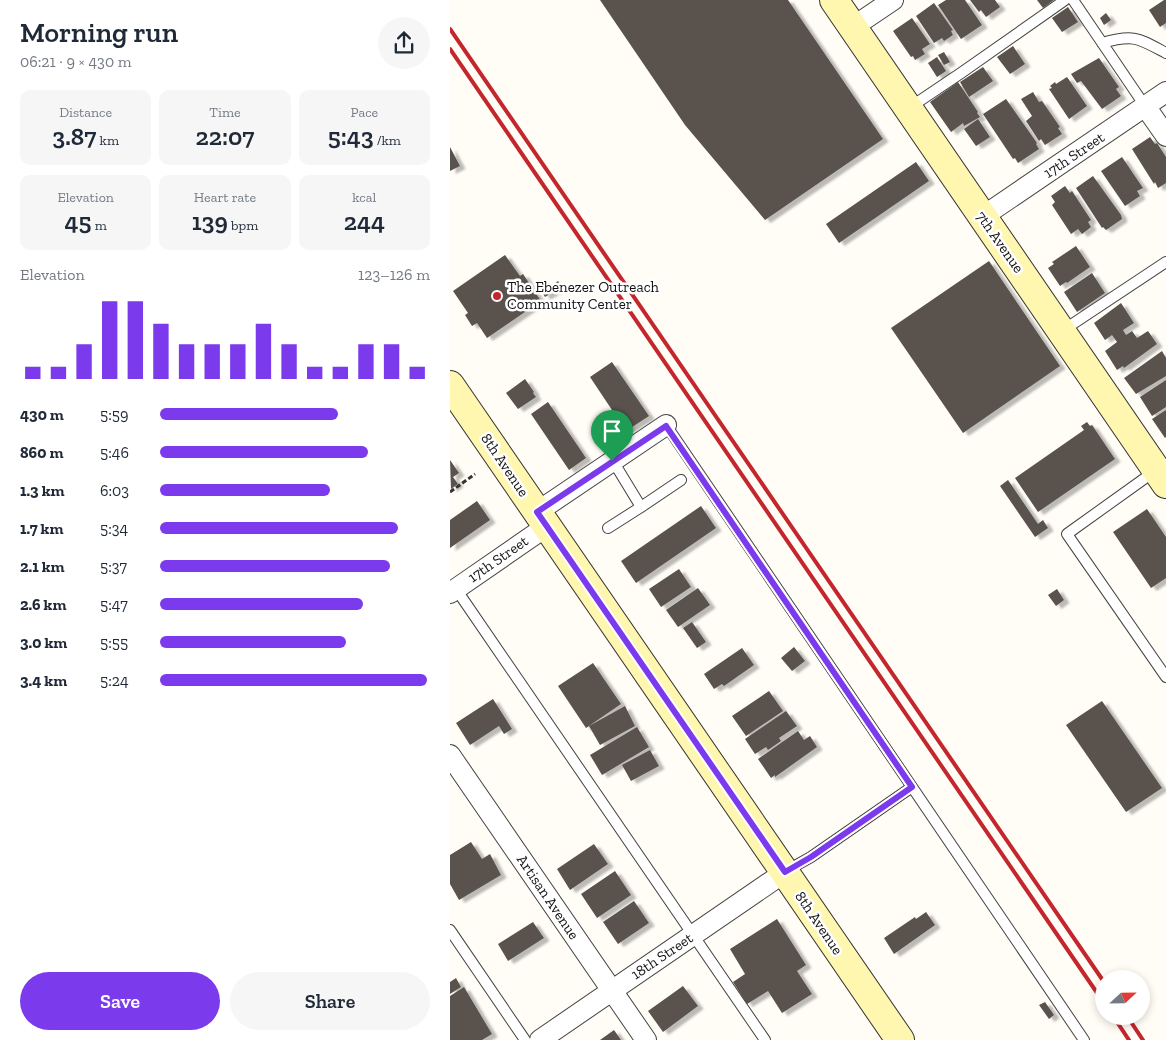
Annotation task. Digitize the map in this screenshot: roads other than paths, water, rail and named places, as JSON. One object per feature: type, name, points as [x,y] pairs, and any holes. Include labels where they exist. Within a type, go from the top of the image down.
[{"type":"main road","name":"7th Avenue","points":[[834,0],[1161,477]]},
{"type":"main road","name":"8th Avenue","points":[[450,385],[900,1040]]},
{"type":"street","points":[[853,27],[893,0]]},
{"type":"street","name":"17th Street","points":[[982,217],[1148,110],[1166,92]]},
{"type":"street","points":[[1148,110],[1166,136]]},
{"type":"street","name":"17th Street","points":[[453,591],[612,461],[666,426]]},
{"type":"street","name":"Artisan Avenue","points":[[450,755],[646,1040]]},
{"type":"street","name":"18th Street","points":[[540,1040],[785,872]]},
{"type":"lane","points":[[908,108],[1066,0]]},
{"type":"lane","points":[[1073,0],[1148,110]]},
{"type":"lane","points":[[1102,43],[1122,37],[1141,39],[1166,53]]},
{"type":"lane","points":[[1061,332],[1166,262]]},
{"type":"lane","points":[[666,426],[1084,1040]]},
{"type":"lane","points":[[612,461],[641,506]]},
{"type":"lane","points":[[1161,477],[1066,534],[1166,677]]},
{"type":"lane","points":[[608,528],[681,480]]},
{"type":"lane","points":[[453,591],[694,935],[765,1040]]},
{"type":"lane","points":[[785,872],[811,857],[912,787]]},
{"type":"lane","points":[[450,930],[525,1040]]},
{"type":"railway","points":[[450,29],[1096,970]]},
{"type":"railway","points":[[450,49],[1095,990]]},
{"type":"railway","points":[[1119,1025],[1129,1040]]},
{"type":"railway","points":[[1133,1025],[1143,1040]]},
{"type":"place","name":"The Ebenezer Outreach Community Center","points":[[497,296]]}]
